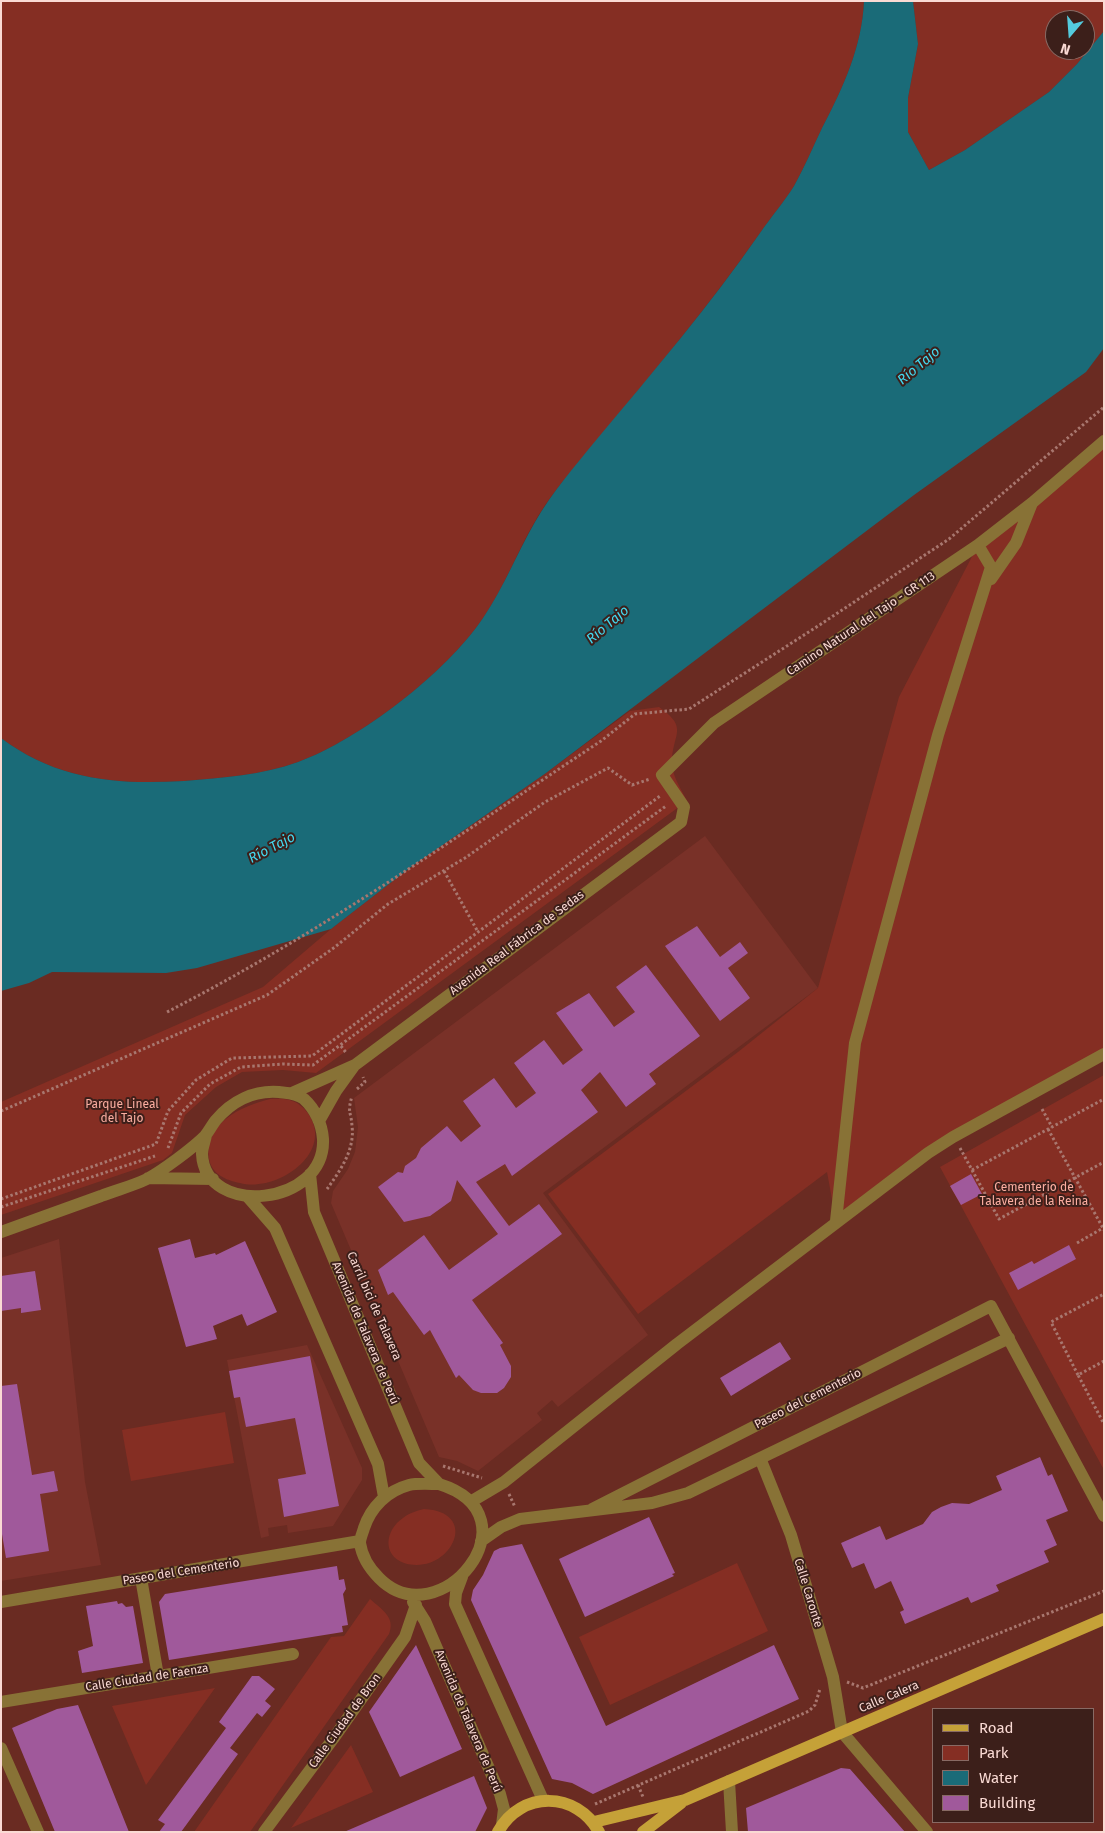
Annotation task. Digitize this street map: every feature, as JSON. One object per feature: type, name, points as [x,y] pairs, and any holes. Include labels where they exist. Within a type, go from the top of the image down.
[{"type":"main road","name":"Calle Calera","points":[[500,1828],[520,1808],[543,1800],[554,1800],[577,1807],[597,1827],[685,1800],[1104,1619]]},
{"type":"main road","name":"Calle Calera","points":[[643,1832],[685,1800]]},
{"type":"street","name":"Camino Natural del Tajo - GR 113","points":[[662,775],[714,723],[978,545],[1032,504],[1104,441]]},
{"type":"street","points":[[984,589],[1016,543],[1032,504]]},
{"type":"street","points":[[836,1221],[855,1043],[938,735],[991,567],[978,545]]},
{"type":"street","points":[[662,775],[674,793]]},
{"type":"street","name":"Avenida Real Fábrica de Sedas","points":[[1,1232],[148,1178],[206,1135],[216,1119],[249,1095],[268,1092],[292,1093],[355,1065],[681,822],[684,807],[674,793]]},
{"type":"street","points":[[472,1501],[504,1482],[836,1221],[953,1137],[1104,1054]]},
{"type":"street","name":"Avenida Real Fábrica de Sedas","points":[[319,1121],[336,1091],[355,1065]]},
{"type":"street","points":[[206,1135],[202,1154],[206,1168],[214,1179],[229,1191],[247,1196],[267,1196],[284,1193],[298,1185],[310,1174],[319,1157],[323,1140],[319,1121],[311,1106],[301,1097],[292,1093]]},
{"type":"street","name":"Avenida de Talavera de Perú","points":[[310,1174],[314,1212],[321,1230],[419,1463],[439,1484]]},
{"type":"street","name":"Avenida Real Fábrica de Sedas","points":[[148,1178],[214,1179]]},
{"type":"street","points":[[247,1196],[275,1228],[378,1464],[384,1497]]},
{"type":"street","name":"Paseo del Cementerio","points":[[592,1509],[991,1306],[1104,1516]]},
{"type":"street","name":"Paseo del Cementerio","points":[[481,1542],[502,1527],[520,1519],[652,1503],[688,1493],[1009,1338]]},
{"type":"street","name":"Calle Caronte","points":[[760,1458],[791,1535],[833,1677],[842,1732]]},
{"type":"street","points":[[439,1484],[455,1489],[472,1501],[482,1520],[481,1542],[476,1557],[464,1573],[448,1588],[425,1594],[406,1594],[384,1583],[368,1567],[360,1542],[368,1516],[384,1497],[409,1485],[439,1484]]},
{"type":"street","name":"Paseo del Cementerio","points":[[1,1602],[360,1542]]},
{"type":"street","points":[[464,1573],[456,1593],[455,1604],[543,1800]]},
{"type":"street","points":[[141,1578],[158,1676]]},
{"type":"street","name":"Avenida de Talavera de Perú","points":[[406,1594],[416,1605],[425,1621],[500,1794],[504,1809],[500,1828]]},
{"type":"street","name":"Calle Ciudad de Bron","points":[[264,1832],[333,1740],[404,1637],[416,1605]]},
{"type":"street","name":"Calle Ciudad de Faenza","points":[[1,1702],[293,1654]]},
{"type":"street","points":[[842,1732],[927,1832]]},
{"type":"street","points":[[1,1748],[38,1832]]},
{"type":"street","points":[[729,1781],[732,1832]]},
{"type":"path","points":[[167,1012],[230,980],[314,930],[601,741],[635,714],[689,709],[949,538],[1104,408]]},
{"type":"path","points":[[1,1111],[267,995],[335,947],[388,904],[444,871],[545,802],[608,768],[632,785],[662,775]]},
{"type":"path","points":[[1,1199],[156,1144],[168,1111],[196,1080],[232,1058],[312,1056],[478,932],[674,793]]},
{"type":"path","points":[[166,1152],[181,1113],[210,1084],[241,1067],[283,1064],[313,1066],[674,793]]},
{"type":"path","points":[[444,871],[478,932]]},
{"type":"path","points":[[324,1192],[342,1169],[351,1144],[352,1125],[348,1111],[352,1093],[365,1082],[341,1046]]},
{"type":"path","points":[[972,1170],[1104,1099]]},
{"type":"path","points":[[1042,1109],[1075,1178],[1103,1229],[1077,1243]]},
{"type":"path","points":[[953,1137],[999,1219],[1104,1162]]},
{"type":"path","points":[[1,1207],[157,1155]]},
{"type":"path","points":[[1104,1294],[1051,1322],[1078,1375],[1102,1416],[1104,1424]]},
{"type":"path","points":[[1078,1375],[1104,1361]]},
{"type":"path","points":[[438,1464],[482,1478],[491,1474],[498,1476],[504,1482],[520,1519]]},
{"type":"path","points":[[590,1804],[598,1804],[809,1711],[815,1705],[822,1681],[833,1677],[842,1678],[854,1686],[863,1688],[1104,1592]]},
{"type":"shaded area","points":[[705,836],[818,988],[543,1193],[648,1335],[558,1407],[552,1400],[537,1413],[542,1420],[478,1471],[457,1461],[439,1457],[331,1203],[333,1191],[348,1169],[355,1152],[358,1127],[354,1098]]},
{"type":"shaded area","points":[[59,1239],[85,1482],[101,1565],[1,1581],[1,1258]]},
{"type":"shaded area","points":[[307,1345],[362,1468],[362,1480],[333,1526],[288,1533],[287,1525],[268,1528],[269,1536],[261,1538],[227,1360]]},
{"type":"green space","points":[[1,1],[864,1],[860,35],[850,67],[794,186],[703,310],[552,495],[538,516],[491,606],[467,639],[425,681],[400,702],[348,738],[322,752],[298,762],[256,773],[213,779],[135,782],[88,777],[66,771],[22,752],[1,738]]},
{"type":"green space","points":[[913,1],[1104,1],[1104,31],[1095,42],[1095,10],[1045,10],[1045,60],[1080,60],[1049,92],[965,150],[929,170],[908,132],[908,98],[918,44]]},
{"type":"green space","points":[[1104,441],[1104,1055],[910,1166],[836,1221],[827,1172],[638,1314],[548,1194],[738,1052],[818,988],[899,697],[978,545]]},
{"type":"green space","name":"Parque Lineal del Tajo","points":[[659,707],[674,720],[677,726],[672,766],[687,801],[316,1073],[283,1070],[242,1072],[216,1087],[185,1115],[172,1153],[163,1160],[1,1215],[1,1102],[263,987],[331,929],[411,867],[546,773],[630,711]]},
{"type":"green space","name":"Cementerio de Talavera de la Reina","points":[[1104,1075],[1104,1470],[940,1167]]},
{"type":"green space","points":[[270,1099],[290,1100],[307,1112],[314,1127],[314,1141],[309,1155],[299,1166],[270,1182],[240,1183],[220,1176],[213,1169],[209,1159],[209,1147],[212,1136],[218,1126],[226,1118],[247,1106]]},
{"type":"green space","points":[[225,1412],[234,1463],[131,1481],[122,1430]]},
{"type":"green space","points":[[424,1509],[442,1513],[452,1521],[455,1531],[453,1542],[446,1553],[434,1561],[420,1565],[404,1563],[392,1554],[389,1548],[388,1542],[392,1529],[403,1518],[413,1512]]},
{"type":"green space","points":[[737,1563],[768,1631],[610,1705],[579,1637]]},
{"type":"green space","points":[[370,1599],[389,1618],[391,1628],[389,1634],[250,1832],[194,1832],[331,1637],[344,1636]]},
{"type":"green space","points":[[215,1688],[146,1785],[112,1706]]},
{"type":"green space","points":[[351,1745],[373,1792],[291,1828]]},
{"type":"water","name":"Río Tajo","points":[[864,1],[913,1],[918,44],[908,98],[908,132],[929,170],[965,150],[1049,92],[1080,60],[1095,60],[1095,42],[1104,31],[1104,348],[1086,372],[914,495],[546,773],[411,867],[331,929],[197,968],[166,973],[52,972],[29,983],[1,991],[1,738],[22,752],[44,763],[88,777],[135,782],[198,780],[270,770],[298,762],[348,738],[400,702],[425,681],[467,639],[483,618],[535,522],[556,490],[701,312],[786,198],[805,165],[837,98],[850,67],[860,35]]},
{"type":"building","points":[[697,926],[720,957],[740,942],[748,953],[728,968],[750,998],[720,1021],[665,946]]},
{"type":"building","points":[[646,965],[700,1036],[649,1074],[656,1084],[626,1107],[600,1072],[581,1090],[598,1112],[512,1176],[505,1164],[476,1182],[509,1226],[539,1204],[562,1234],[472,1300],[503,1343],[500,1345],[511,1366],[511,1377],[504,1388],[497,1393],[481,1393],[473,1390],[459,1375],[456,1378],[430,1330],[424,1335],[393,1292],[388,1295],[378,1270],[424,1235],[449,1270],[498,1234],[457,1180],[451,1201],[430,1216],[404,1222],[378,1187],[398,1172],[403,1173],[405,1166],[416,1158],[421,1148],[447,1126],[461,1142],[481,1126],[463,1101],[494,1078],[516,1108],[536,1093],[514,1063],[544,1040],[563,1065],[583,1050],[556,1013],[589,993],[614,1027],[635,1012],[616,987]]},
{"type":"building","points":[[971,1174],[982,1194],[961,1205],[950,1186]]},
{"type":"building","points":[[190,1239],[195,1258],[215,1253],[216,1255],[245,1241],[277,1312],[247,1326],[242,1314],[213,1326],[217,1339],[186,1347],[158,1248]]},
{"type":"building","points":[[1069,1245],[1076,1259],[1018,1290],[1009,1273],[1032,1261],[1034,1264]]},
{"type":"building","points":[[35,1271],[41,1310],[21,1313],[21,1308],[1,1311],[1,1276]]},
{"type":"building","points":[[780,1342],[791,1359],[731,1396],[720,1378]]},
{"type":"building","points":[[310,1356],[339,1506],[284,1517],[278,1479],[306,1474],[295,1418],[246,1427],[240,1397],[234,1398],[229,1371]]},
{"type":"building","points":[[17,1384],[32,1475],[54,1471],[58,1491],[40,1494],[49,1551],[6,1558],[1,1528],[1,1386]]},
{"type":"building","points":[[1040,1457],[1048,1476],[1052,1474],[1068,1511],[1046,1520],[1057,1545],[1044,1551],[1049,1562],[996,1585],[999,1591],[971,1603],[968,1597],[905,1624],[900,1612],[904,1610],[891,1581],[875,1589],[864,1563],[852,1568],[841,1543],[880,1526],[886,1540],[923,1524],[932,1512],[941,1507],[952,1503],[969,1504],[1002,1490],[996,1476]]},
{"type":"building","points":[[649,1517],[675,1573],[672,1574],[674,1576],[585,1617],[559,1559]]},
{"type":"building","points":[[522,1544],[606,1726],[774,1645],[799,1699],[593,1794],[572,1783],[552,1779],[471,1600],[473,1590],[483,1575],[494,1551]]},
{"type":"building","points":[[337,1566],[339,1580],[344,1579],[346,1589],[343,1594],[348,1625],[342,1626],[343,1632],[169,1660],[159,1602],[165,1594]]},
{"type":"building","points":[[117,1601],[118,1604],[122,1603],[126,1607],[133,1606],[143,1663],[82,1673],[78,1651],[93,1646],[86,1606]]},
{"type":"building","points":[[416,1645],[462,1749],[400,1777],[369,1712]]},
{"type":"building","points":[[252,1676],[259,1676],[275,1689],[265,1701],[271,1706],[262,1717],[257,1713],[230,1748],[238,1754],[181,1832],[159,1832],[165,1824],[158,1820],[226,1728],[219,1722]]},
{"type":"building","points":[[78,1705],[129,1832],[55,1832],[12,1728],[57,1709]]},
{"type":"building","points":[[841,1768],[850,1769],[905,1832],[748,1832],[746,1808]]},
{"type":"building","points":[[474,1776],[487,1808],[475,1832],[344,1832]]}]
